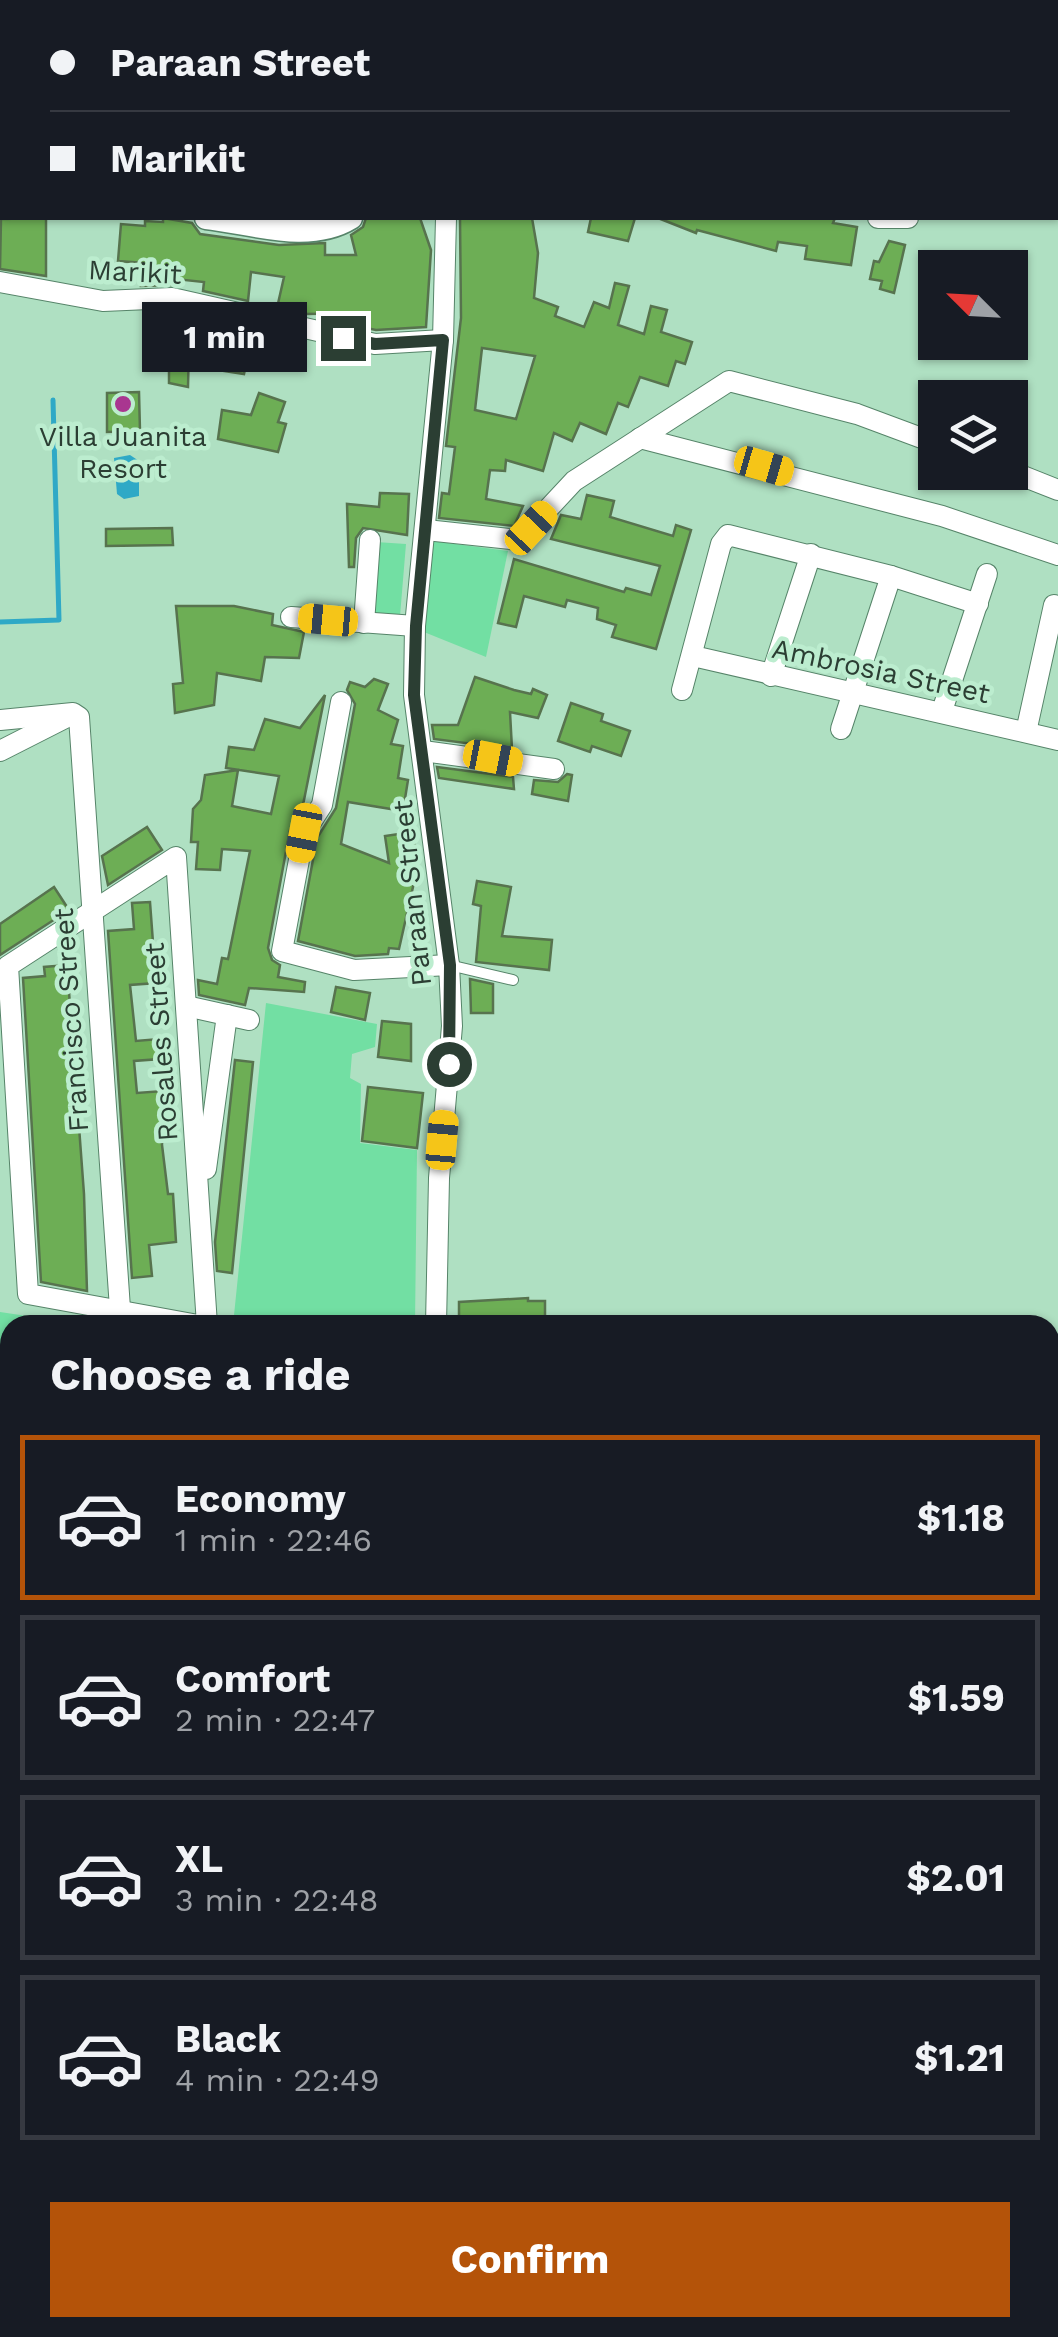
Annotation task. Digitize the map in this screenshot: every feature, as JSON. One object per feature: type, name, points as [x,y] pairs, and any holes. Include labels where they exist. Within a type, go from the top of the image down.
[{"type":"street","points":[[224,220],[317,230],[345,220]]},
{"type":"street","name":"Paraan Street","points":[[436,1315],[439,1178],[452,1026],[450,965],[414,695],[416,626],[443,340],[446,220]]},
{"type":"street","name":"Marikit","points":[[0,282],[103,301],[172,298],[308,325],[375,344],[443,340]]},
{"type":"street","points":[[426,530],[519,540],[574,481],[729,382],[857,414],[918,437]]},
{"type":"street","points":[[640,438],[942,516],[1058,555]]},
{"type":"street","points":[[1028,479],[1058,490]]},
{"type":"street","points":[[682,690],[721,544],[728,535],[891,576],[978,604]]},
{"type":"street","points":[[364,623],[370,540]]},
{"type":"street","points":[[770,676],[810,554]]},
{"type":"street","points":[[942,711],[987,574]]},
{"type":"street","points":[[841,728],[891,576]]},
{"type":"street","points":[[1026,732],[1054,605]]},
{"type":"street","points":[[291,617],[416,626]]},
{"type":"street","name":"Ambrosia Street","points":[[692,656],[1058,740]]},
{"type":"street","points":[[341,702],[322,806],[304,833],[282,951],[354,970],[450,965]]},
{"type":"street","points":[[0,720],[74,713]]},
{"type":"street","points":[[0,752],[74,713]]},
{"type":"street","name":"Francisco Street","points":[[74,713],[79,718],[119,1315]]},
{"type":"street","points":[[423,751],[554,769]]},
{"type":"street","name":"Rosales Street","points":[[107,1315],[19,1292],[8,966],[182,854],[186,1006],[206,1315]]},
{"type":"street","points":[[186,1006],[249,1020]]},
{"type":"street","points":[[200,1216],[227,1014]]},
{"type":"lane","points":[[450,965],[514,980]]},
{"type":"green space","points":[[425,540],[508,551],[486,657],[414,628]]},
{"type":"green space","points":[[376,542],[406,544],[400,616],[370,614]]},
{"type":"green space","points":[[266,1003],[377,1024],[375,1047],[352,1054],[350,1078],[361,1084],[360,1143],[417,1150],[415,1315],[234,1315]]},
{"type":"water","points":[[130,455],[139,461],[139,496],[124,499],[117,494],[114,458]]},
{"type":"building","points":[[1,220],[46,220],[46,276],[0,269]]},
{"type":"building","points":[[365,220],[421,220],[431,250],[426,327],[376,330],[366,328],[362,313],[305,314],[277,308],[284,277],[251,272],[248,301],[203,291],[204,282],[176,279],[175,285],[141,286],[144,263],[118,261],[121,224],[145,226],[145,221],[192,223],[200,234],[279,245],[325,243],[325,255],[356,255],[351,235],[363,227]]},
{"type":"building","points":[[460,220],[532,220],[538,253],[534,298],[558,307],[555,316],[584,327],[594,302],[609,308],[615,283],[629,286],[618,325],[644,334],[651,306],[667,310],[661,332],[692,342],[685,364],[676,361],[668,386],[640,377],[628,407],[618,403],[606,434],[580,423],[572,441],[554,433],[543,471],[506,460],[505,471],[490,470],[486,499],[523,506],[514,526],[439,518],[442,493],[449,494],[455,447],[446,446],[461,318]],"holes":[[[482,348],[535,356],[516,419],[475,410]]]},
{"type":"building","points":[[591,220],[634,220],[628,241],[588,232]]},
{"type":"building","points":[[663,220],[834,220],[833,223],[857,227],[851,265],[805,259],[807,246],[778,242],[776,251],[697,230],[696,233]]},
{"type":"building","points":[[889,241],[905,245],[894,293],[880,289],[882,281],[870,279],[874,261],[879,262]]},
{"type":"building","points":[[160,312],[173,312],[172,320],[209,322],[207,349],[189,347],[188,387],[169,383],[169,352],[158,352]]},
{"type":"building","points":[[229,340],[250,344],[244,374],[224,371]]},
{"type":"building","points":[[139,392],[140,431],[107,432],[107,393]]},
{"type":"building","points":[[259,393],[285,402],[278,422],[286,424],[278,452],[218,439],[222,410],[251,415]]},
{"type":"building","points":[[380,493],[409,494],[407,535],[363,528],[356,538],[354,567],[349,567],[347,504],[379,507]]},
{"type":"building","points":[[587,495],[614,501],[610,517],[673,536],[676,525],[691,530],[656,649],[612,637],[616,625],[597,619],[598,608],[567,600],[565,607],[524,596],[516,627],[498,623],[514,559],[624,592],[626,588],[651,595],[660,566],[551,539],[561,515],[581,519]]},
{"type":"building","points":[[172,528],[173,545],[106,546],[106,529]]},
{"type":"building","points":[[176,606],[234,606],[273,614],[272,625],[304,632],[299,658],[265,657],[261,681],[217,673],[214,705],[175,713],[173,684],[183,683]]},
{"type":"building","points":[[475,677],[514,690],[531,694],[533,689],[547,695],[538,718],[510,712],[512,749],[434,739],[432,725],[458,725]]},
{"type":"building","points":[[374,679],[388,684],[378,710],[398,720],[391,744],[403,746],[398,778],[408,780],[403,811],[348,802],[341,844],[389,863],[385,836],[413,832],[420,879],[415,878],[399,949],[389,948],[388,954],[355,956],[298,941],[317,838],[336,808],[355,704],[347,690],[350,682],[365,687]]},
{"type":"building","points":[[325,695],[302,810],[290,830],[268,948],[272,960],[280,965],[278,977],[305,982],[304,992],[249,988],[245,1005],[199,995],[198,980],[217,984],[222,958],[228,959],[250,851],[222,849],[220,870],[196,869],[198,842],[191,842],[193,809],[201,800],[205,775],[238,770],[232,806],[271,814],[279,776],[226,768],[229,747],[254,750],[265,719],[300,728]]},
{"type":"building","points":[[571,703],[603,714],[601,721],[630,731],[621,756],[592,746],[590,752],[558,741]]},
{"type":"building","points":[[437,767],[513,777],[514,789],[439,778]]},
{"type":"building","points":[[567,774],[572,775],[568,801],[532,794],[534,780],[558,782]]},
{"type":"building","points":[[147,827],[162,850],[108,885],[102,856]]},
{"type":"building","points":[[477,881],[511,887],[502,936],[552,940],[549,970],[476,962],[481,906],[473,904]]},
{"type":"building","points":[[54,887],[69,910],[0,955],[0,924]]},
{"type":"building","points":[[150,902],[156,983],[130,985],[136,1041],[159,1039],[160,1059],[134,1061],[137,1093],[163,1091],[162,1145],[168,1194],[173,1194],[176,1242],[149,1245],[152,1276],[132,1278],[108,931],[134,929],[132,903]]},
{"type":"building","points":[[67,965],[87,1291],[41,1282],[23,978],[45,976],[44,967]]},
{"type":"building","points":[[470,979],[493,984],[493,1013],[471,1013]]},
{"type":"building","points":[[336,987],[370,993],[365,1020],[331,1012]]},
{"type":"building","points":[[382,1021],[411,1024],[411,1061],[378,1057]]},
{"type":"building","points":[[235,1060],[253,1062],[232,1273],[217,1271],[215,1242]]},
{"type":"building","points":[[368,1087],[423,1093],[417,1148],[362,1141]]},
{"type":"building","points":[[528,1298],[545,1301],[545,1315],[459,1315],[459,1302]]},
{"type":"waterway","points":[[0,622],[59,620],[53,400]]},
{"type":"place","name":"Villa Juanita Resort","points":[[123,404]]},
{"type":"route","points":[[343,338],[375,344],[443,340],[416,626],[414,695],[450,965],[449,1064]]}]
